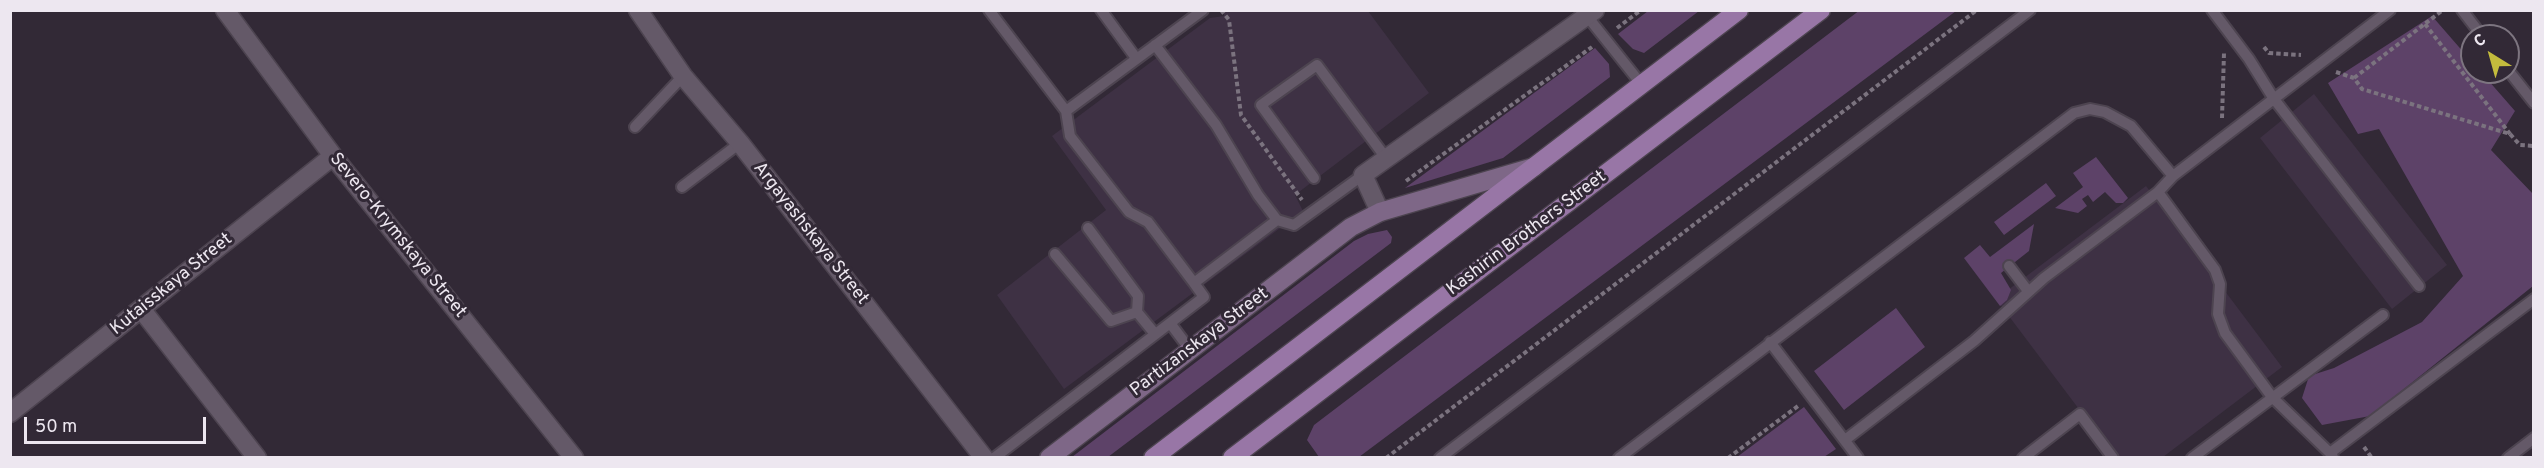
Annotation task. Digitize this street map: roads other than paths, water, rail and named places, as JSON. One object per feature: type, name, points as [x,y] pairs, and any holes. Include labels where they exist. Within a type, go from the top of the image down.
[{"type":"main road","points":[[1153,458],[1739,10]]},
{"type":"main road","name":"Kashirin Brothers Street","points":[[1232,458],[1821,10]]},
{"type":"main road","name":"Partizanskaya Street","points":[[1049,458],[1191,351],[1377,205],[1536,166]]},
{"type":"street","name":"Severo-Krymskaya Street","points":[[225,10],[333,156],[574,458]]},
{"type":"street","name":"Argayashskaya Street","points":[[638,10],[683,76],[740,143],[984,458]]},
{"type":"street","points":[[1377,205],[1363,175],[1591,13]]},
{"type":"street","name":"Kutaisskaya Street","points":[[10,412],[142,310],[333,156]]},
{"type":"street","points":[[142,310],[257,458]]},
{"type":"lane","points":[[989,10],[1066,111],[1070,136],[1129,212],[1148,222],[1204,297],[994,458]]},
{"type":"lane","points":[[1101,10],[1136,58]]},
{"type":"lane","points":[[1066,111],[1203,10]]},
{"type":"lane","points":[[1440,458],[2030,10]]},
{"type":"lane","points":[[2212,10],[2249,59],[2274,99],[2419,286]]},
{"type":"lane","points":[[1845,440],[1974,341],[2028,291],[2158,192],[2173,176],[2390,10]]},
{"type":"lane","points":[[2462,10],[2473,24]]},
{"type":"lane","points":[[1591,13],[1604,38],[1642,85]]},
{"type":"lane","points":[[1155,45],[1216,125],[1258,195],[1277,220],[1294,225],[1363,175]]},
{"type":"lane","points":[[1314,178],[1261,105],[1317,64],[1386,158]]},
{"type":"lane","points":[[635,127],[683,76]]},
{"type":"lane","points":[[2519,84],[2534,103]]},
{"type":"lane","points":[[1619,458],[2074,113],[2090,109],[2105,112],[2131,126],[2173,176]]},
{"type":"lane","points":[[682,187],[740,143]]},
{"type":"lane","points":[[2158,192],[2215,270],[2220,284],[2218,314],[2224,333],[2272,397],[2332,455],[2534,299]]},
{"type":"lane","points":[[1194,283],[1277,220]]},
{"type":"lane","points":[[1088,228],[1138,296],[1137,312],[1155,334]]},
{"type":"lane","points":[[1055,254],[1111,321],[1137,312]]},
{"type":"lane","points":[[2009,266],[2028,291]]},
{"type":"lane","points":[[2192,458],[2383,315]]},
{"type":"lane","points":[[1170,323],[1191,351]]},
{"type":"lane","points":[[1770,342],[1858,458]]},
{"type":"lane","points":[[2024,458],[2080,414],[2113,458]]},
{"type":"lane","points":[[2508,458],[2534,438]]}]
